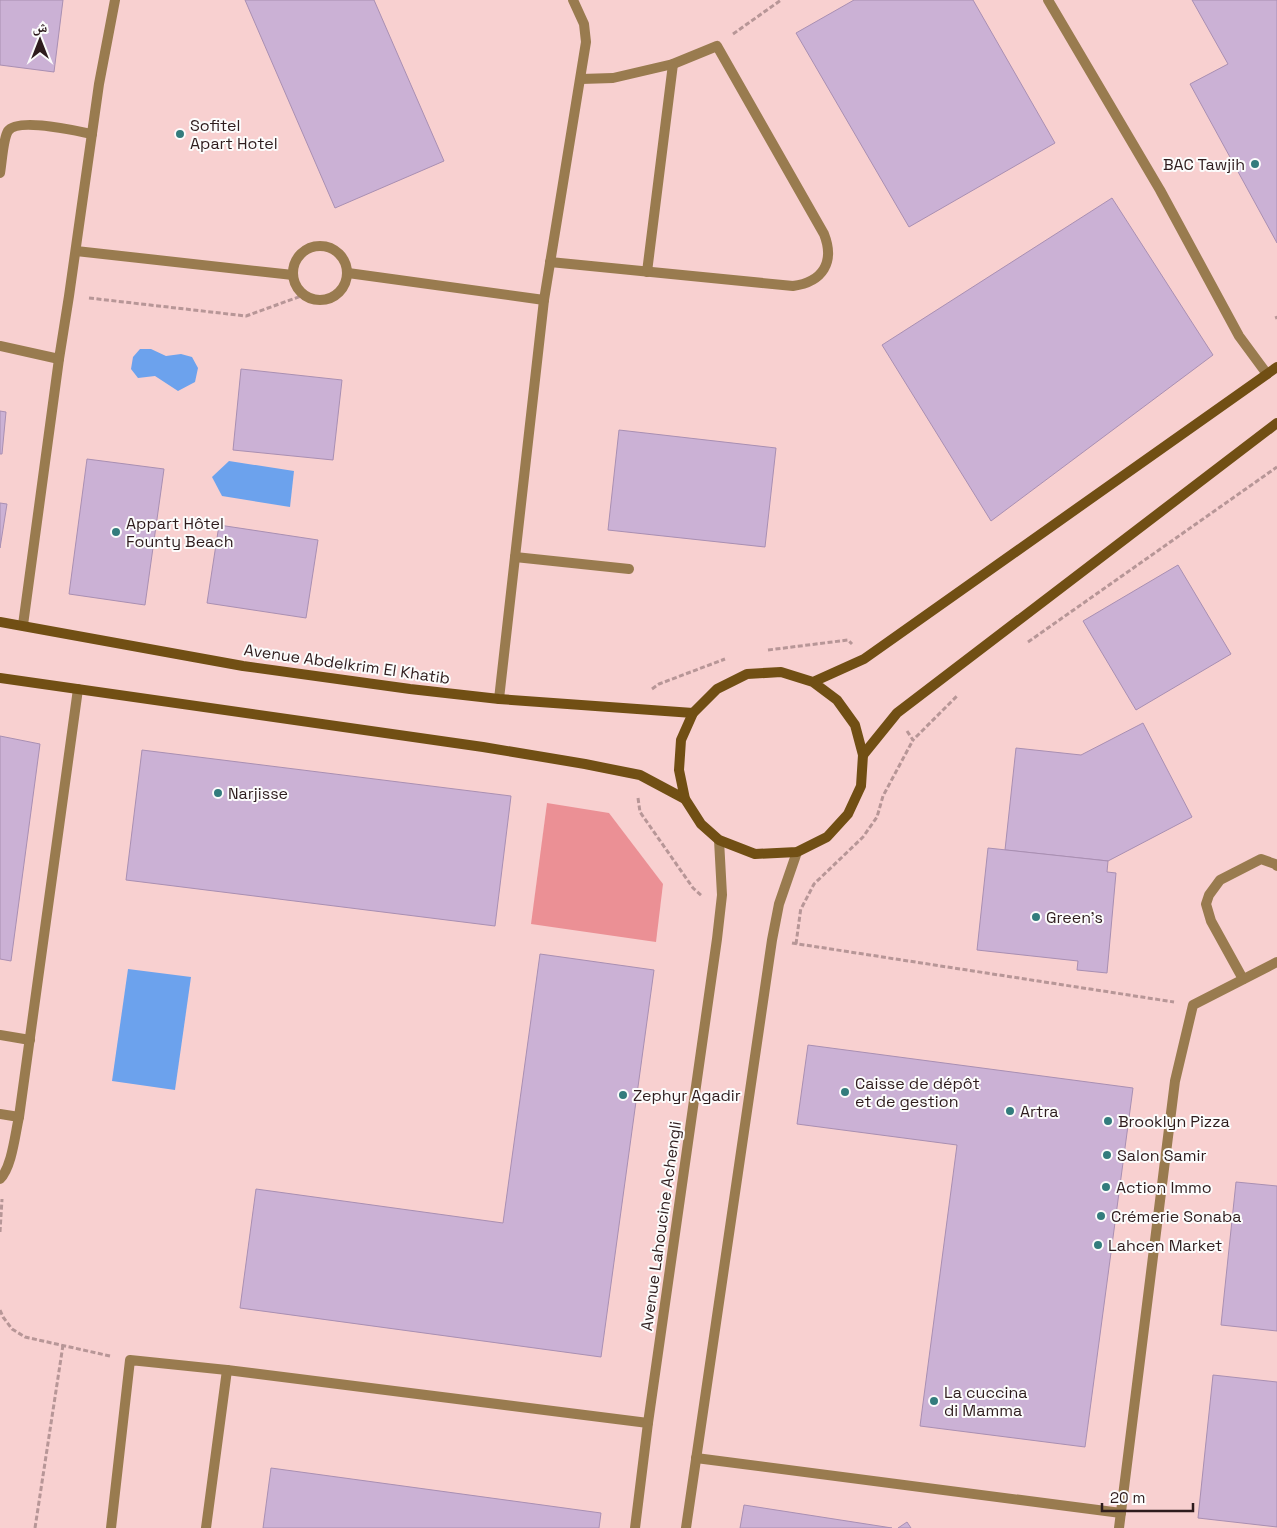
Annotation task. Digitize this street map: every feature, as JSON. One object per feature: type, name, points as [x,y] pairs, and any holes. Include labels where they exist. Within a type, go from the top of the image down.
[{"type":"street","points":[[23,625],[99,84],[115,0]]},
{"type":"street","points":[[499,699],[544,300],[586,42],[584,24],[573,0]]},
{"type":"street","points":[[1048,0],[1160,190],[1239,336],[1268,374]]},
{"type":"street","points":[[550,262],[793,286],[805,284],[816,278],[824,269],[828,257],[828,245],[824,234],[717,46],[673,64],[613,78],[581,79]]},
{"type":"street","points":[[647,272],[673,64]]},
{"type":"street","points":[[0,173],[7,133],[16,125],[33,125],[92,134]]},
{"type":"street","points":[[324,246],[333,249],[341,255],[346,263],[348,273],[346,283],[341,292],[333,298],[323,300],[313,300],[304,295],[296,286],[293,274],[294,265],[299,256],[306,250],[324,246]]},
{"type":"street","points":[[76,251],[293,274]]},
{"type":"street","points":[[348,273],[544,300]]},
{"type":"street","points":[[0,346],[59,359]]},
{"type":"street","points":[[813,682],[864,659],[1277,367]]},
{"type":"street","points":[[863,755],[897,713],[1277,423]]},
{"type":"street","points":[[515,557],[628,569]]},
{"type":"street","name":"Avenue Abdelkrim El Khatib","points":[[0,622],[243,666],[410,689],[499,699],[694,713]]},
{"type":"street","points":[[781,672],[813,682],[837,700],[855,725],[863,755],[860,786],[848,814],[826,837],[797,852],[754,854],[719,840],[701,824],[685,799],[679,770],[681,740],[694,713],[717,689],[747,674],[781,672]]},
{"type":"street","points":[[0,678],[474,746],[585,764],[640,775],[685,799]]},
{"type":"street","points":[[2,1177],[11,1156],[19,1117],[78,689]]},
{"type":"street","name":"Avenue Lahoucine Achengli","points":[[635,1528],[648,1423],[716,949],[722,895],[719,840]]},
{"type":"street","points":[[686,1528],[772,940],[778,904],[797,852]]},
{"type":"street","points":[[1243,979],[1211,920],[1206,904],[1209,895],[1220,880],[1261,859],[1277,866]]},
{"type":"street","points":[[1119,1528],[1174,1081],[1193,1005],[1277,962]]},
{"type":"street","points":[[0,1035],[30,1040]]},
{"type":"street","points":[[0,1114],[19,1117]]},
{"type":"street","points":[[111,1528],[130,1360],[227,1370],[648,1423]]},
{"type":"street","points":[[206,1528],[227,1370]]},
{"type":"street","points":[[696,1458],[1121,1513]]},
{"type":"path","points":[[717,46],[781,0]]},
{"type":"path","points":[[69,296],[246,316],[304,295]]},
{"type":"path","points":[[1026,643],[1277,468]]},
{"type":"path","points":[[897,713],[913,740],[963,689]]},
{"type":"path","points":[[640,775],[638,802],[640,812],[701,896],[722,895]]},
{"type":"path","points":[[772,940],[1193,1005]]},
{"type":"path","points":[[0,1232],[2,1177]]},
{"type":"path","points":[[0,1310],[12,1329],[25,1337],[130,1360]]},
{"type":"path","points":[[35,1528],[63,1345]]},
{"type":"shaded area","points":[[547,803],[609,813],[663,884],[656,942],[531,924]]},
{"type":"water","points":[[140,349],[151,349],[166,356],[181,354],[192,357],[198,368],[195,382],[178,391],[155,376],[138,378],[131,369],[133,357]]},
{"type":"water","points":[[229,461],[294,471],[290,507],[222,496],[212,477]]},
{"type":"water","points":[[128,969],[191,977],[175,1090],[112,1081]]},
{"type":"building","points":[[0,0],[63,0],[54,72],[0,65]]},
{"type":"building","points":[[245,0],[374,0],[444,161],[335,208]]},
{"type":"building","points":[[854,0],[973,0],[1055,143],[909,227],[796,33]]},
{"type":"building","name":"BAC Tawjih","points":[[1192,0],[1277,0],[1277,243],[1190,84],[1228,64]]},
{"type":"building","points":[[1112,198],[1213,355],[991,521],[882,345]]},
{"type":"building","points":[[241,369],[342,380],[333,460],[233,450]]},
{"type":"building","points":[[0,411],[6,412],[2,454],[0,454]]},
{"type":"building","points":[[619,430],[776,448],[765,547],[608,530]]},
{"type":"building","name":"Appart Hôtel Founty Beach","points":[[87,459],[164,469],[145,605],[69,594]]},
{"type":"building","points":[[0,503],[7,504],[0,548]]},
{"type":"building","points":[[219,525],[318,540],[306,618],[207,603]]},
{"type":"building","points":[[1178,565],[1231,654],[1136,710],[1083,621]]},
{"type":"building","points":[[1143,723],[1192,817],[1108,861],[1005,850],[1016,748],[1081,755]]},
{"type":"building","points":[[0,736],[40,744],[11,961],[0,959]]},
{"type":"building","points":[[142,750],[511,796],[495,926],[126,880]]},
{"type":"building","points":[[988,848],[1108,861],[1107,872],[1116,873],[1107,973],[1077,970],[1078,961],[977,950]]},
{"type":"building","points":[[540,954],[654,970],[601,1357],[240,1308],[256,1189],[503,1223]]},
{"type":"building","points":[[808,1045],[1133,1088],[1085,1447],[920,1426],[957,1145],[797,1124]]},
{"type":"building","points":[[1236,1182],[1277,1186],[1277,1331],[1221,1325]]},
{"type":"building","points":[[1213,1375],[1277,1382],[1277,1527],[1198,1518]]},
{"type":"building","points":[[271,1468],[601,1513],[599,1528],[263,1528]]},
{"type":"building","points":[[744,1505],[892,1528],[740,1528]]},
{"type":"building","points":[[907,1522],[911,1528],[898,1528]]},
{"type":"place","name":"Sofitel Apart Hotel","points":[[180,134]]},
{"type":"place","name":"BAC Tawjih","points":[[1255,164]]},
{"type":"place","name":"Appart Hôtel Founty Beach","points":[[116,532]]},
{"type":"place","name":"Narjisse","points":[[218,793]]},
{"type":"place","name":"Green's","points":[[1036,917]]},
{"type":"place","name":"Caisse de dépôt et de gestion","points":[[845,1092]]},
{"type":"place","name":"Zephyr Agadir","points":[[623,1095]]},
{"type":"place","name":"Artra","points":[[1010,1111]]},
{"type":"place","name":"Brooklyn Pizza","points":[[1108,1121]]},
{"type":"place","name":"Salon Samir","points":[[1107,1155]]},
{"type":"place","name":"Action Immo","points":[[1106,1187]]},
{"type":"place","name":"Crémerie Sonaba","points":[[1101,1216]]},
{"type":"place","name":"Lahcen Market","points":[[1098,1245]]},
{"type":"place","name":"La cuccina di Mamma","points":[[934,1401]]}]
